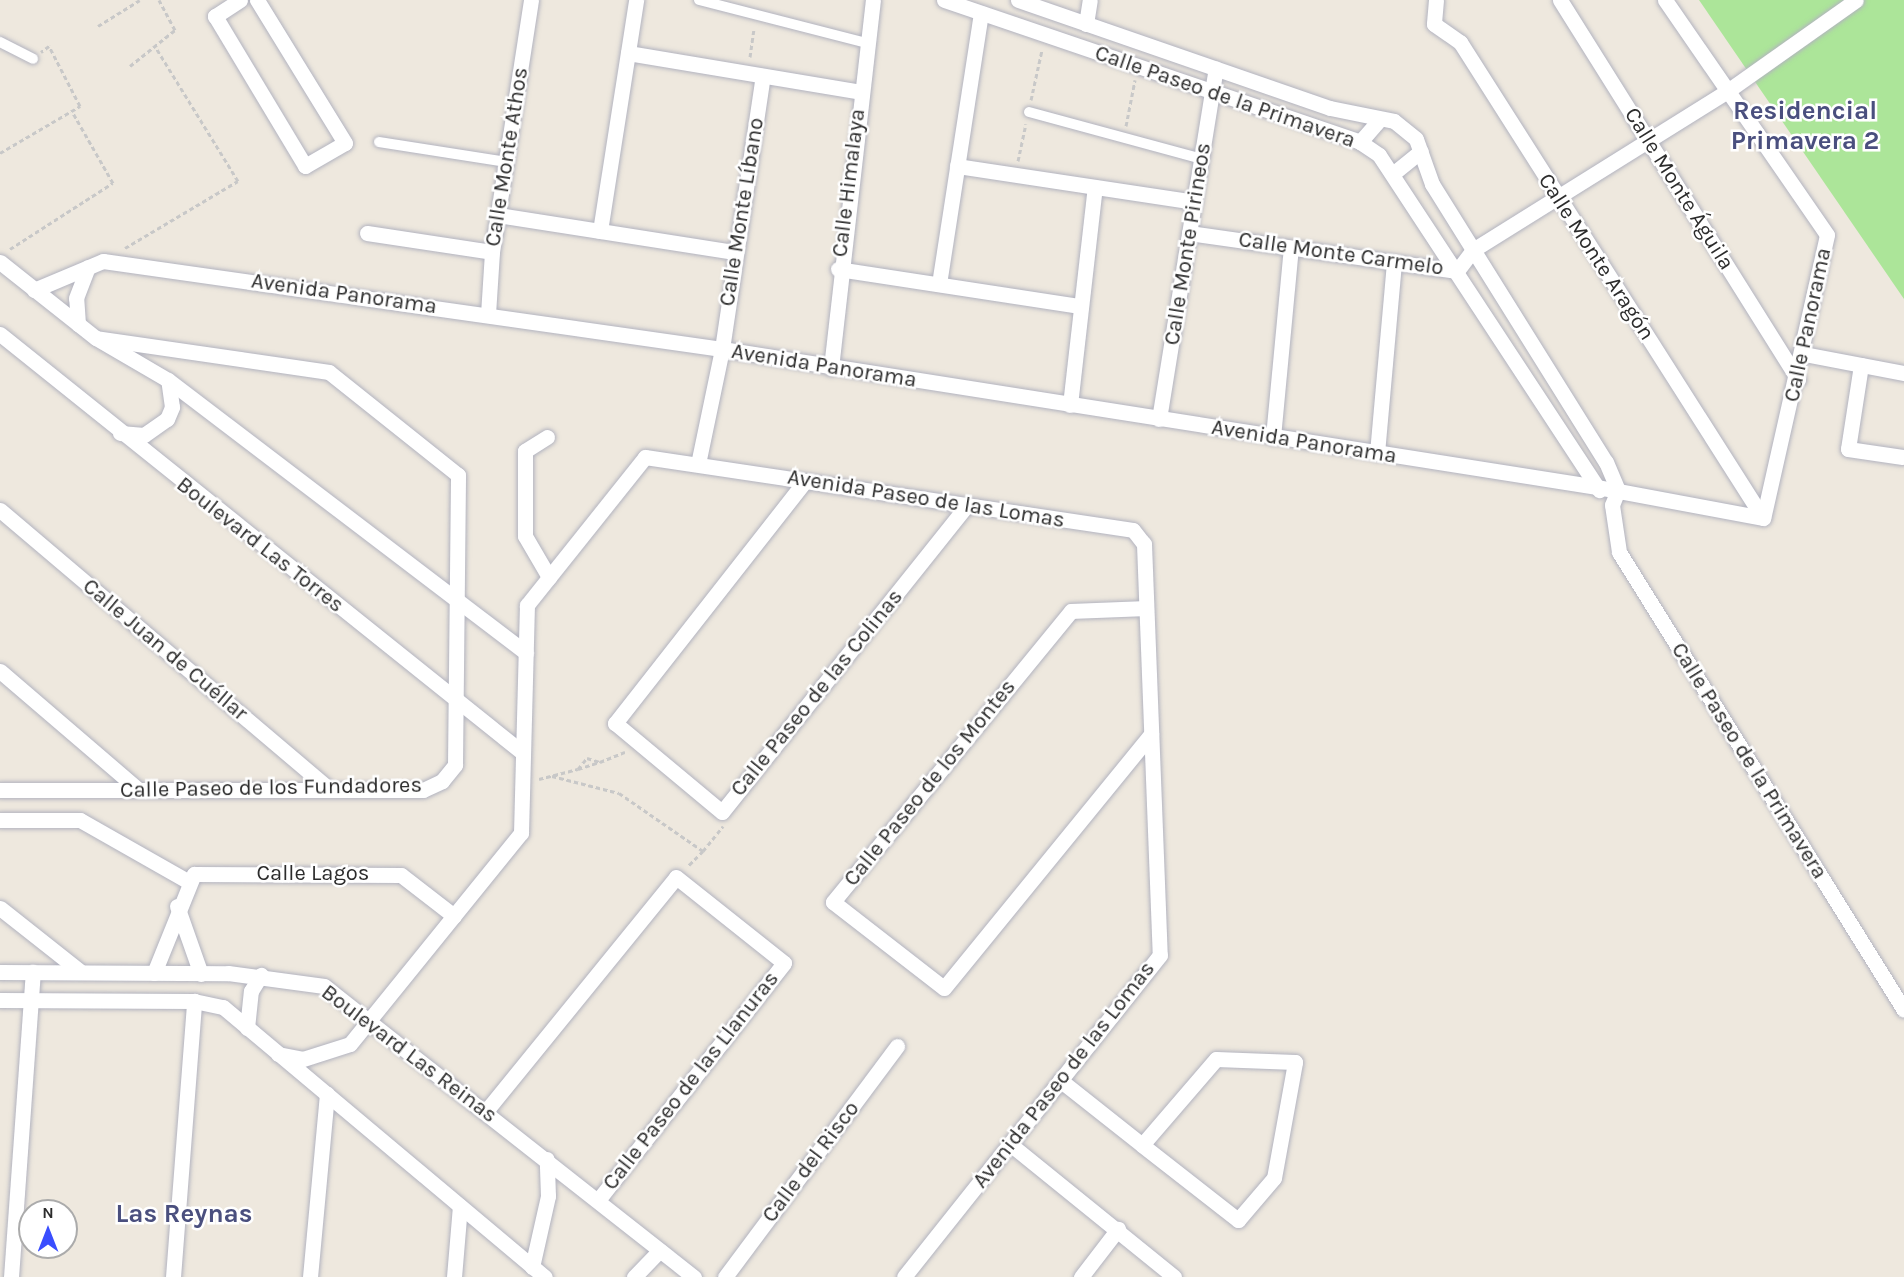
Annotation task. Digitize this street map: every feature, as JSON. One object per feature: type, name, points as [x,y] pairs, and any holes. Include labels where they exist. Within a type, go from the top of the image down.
[{"type":"street","points":[[240,0],[215,16],[305,166],[345,143],[257,0]]},
{"type":"street","name":"Calle Monte Athos","points":[[488,314],[492,252],[531,0]]},
{"type":"street","points":[[600,231],[636,0]]},
{"type":"street","points":[[699,0],[867,43]]},
{"type":"street","name":"Calle Himalaya","points":[[831,368],[838,269],[873,0]]},
{"type":"street","name":"Calle Paseo de la Primavera","points":[[944,0],[1360,142],[1395,172],[1597,487]]},
{"type":"street","name":"Calle Paseo de la Primavera","points":[[1018,0],[1216,69],[1406,128],[1421,152],[1432,184],[1473,250],[1615,497],[1619,552],[1904,1010]]},
{"type":"street","points":[[1086,24],[1090,0]]},
{"type":"street","name":"Calle Monte Aragón","points":[[1436,0],[1434,24],[1460,42],[1763,518]]},
{"type":"street","name":"Calle Monte Águila","points":[[1560,0],[1798,378]]},
{"type":"street","name":"Calle Panorama","points":[[1665,0],[1726,93],[1825,228],[1827,248],[1804,354],[1763,518]]},
{"type":"street","name":"Calle Monte Carmelo","points":[[1190,233],[1457,271],[1473,250],[1726,93],[1856,0]]},
{"type":"street","points":[[939,285],[981,13]]},
{"type":"street","points":[[0,42],[33,58]]},
{"type":"street","points":[[628,53],[861,92]]},
{"type":"street","name":"Calle Monte Pirineos","points":[[1159,419],[1216,69]]},
{"type":"street","name":"Calle Monte Líbano","points":[[698,464],[722,349],[756,75]]},
{"type":"street","points":[[1029,112],[1202,159]]},
{"type":"street","points":[[1360,142],[1380,119]]},
{"type":"street","points":[[379,142],[506,162]]},
{"type":"street","points":[[1395,172],[1421,152]]},
{"type":"street","points":[[957,166],[1194,202]]},
{"type":"street","points":[[1070,405],[1079,306],[1095,187]]},
{"type":"street","points":[[498,215],[733,252]]},
{"type":"street","points":[[367,233],[492,252]]},
{"type":"street","points":[[1273,437],[1291,248]]},
{"type":"street","points":[[0,262],[96,338],[168,380],[526,653]]},
{"type":"street","points":[[1377,453],[1394,263]]},
{"type":"street","points":[[34,290],[96,264]]},
{"type":"street","points":[[78,324],[76,298],[96,264]]},
{"type":"street","name":"Avenida Panorama","points":[[96,264],[488,314],[722,349],[1597,487],[1615,497],[1763,518]]},
{"type":"street","points":[[838,269],[1079,306]]},
{"type":"street","name":"Boulevard Las Torres","points":[[0,334],[117,432],[523,753]]},
{"type":"street","name":"Calle Paseo de los Fundadores","points":[[0,790],[423,790],[442,781],[455,765],[458,475],[329,372],[96,338]]},
{"type":"street","points":[[1804,354],[1904,373]]},
{"type":"street","points":[[1861,365],[1848,449],[1902,457]]},
{"type":"street","points":[[117,432],[144,435],[167,419],[172,407],[168,380]]},
{"type":"street","points":[[547,437],[525,451],[525,536],[549,577]]},
{"type":"street","name":"Avenida Paseo de las Lomas","points":[[278,1054],[303,1059],[328,1055],[350,1044],[521,833],[527,605],[645,457],[1133,530],[1144,544],[1160,955],[904,1277]]},
{"type":"street","name":"Calle Paseo de las Colinas","points":[[805,481],[615,723],[722,812],[967,505]]},
{"type":"street","name":"Calle Juan de Cuéllar","points":[[0,510],[330,790]]},
{"type":"street","name":"Calle Paseo de los Montes","points":[[1146,608],[1071,611],[833,902],[944,988],[1151,734]]},
{"type":"street","points":[[0,671],[139,790]]},
{"type":"street","points":[[0,820],[80,820],[189,882],[177,906],[154,973]]},
{"type":"street","name":"Calle Lagos","points":[[189,882],[194,874],[401,875],[454,916]]},
{"type":"street","points":[[486,1111],[676,877]]},
{"type":"street","name":"Calle Paseo de las Llanuras","points":[[598,1200],[784,963],[676,877]]},
{"type":"street","points":[[177,906],[201,974]]},
{"type":"street","points":[[0,908],[81,972]]},
{"type":"street","name":"Boulevard Las Reinas","points":[[0,972],[261,975],[324,986],[486,1111],[694,1277]]},
{"type":"street","points":[[11,1277],[33,972]]},
{"type":"street","points":[[248,1028],[246,1009],[261,975]]},
{"type":"street","points":[[0,1000],[194,1001],[223,1007],[545,1277]]},
{"type":"street","points":[[173,1277],[194,1001]]},
{"type":"street","name":"Calle del Risco","points":[[725,1277],[897,1046]]},
{"type":"street","points":[[1060,1080],[1142,1145],[1238,1220],[1274,1178],[1295,1062],[1216,1059],[1142,1145]]},
{"type":"street","points":[[310,1277],[327,1094]]},
{"type":"street","points":[[1010,1144],[1118,1229],[1174,1277]]},
{"type":"street","points":[[532,1267],[548,1196],[547,1159]]},
{"type":"street","points":[[454,1277],[460,1206]]},
{"type":"street","points":[[1081,1277],[1118,1229]]},
{"type":"street","points":[[634,1277],[660,1250]]},
{"type":"path","points":[[98,26],[140,0]]},
{"type":"path","points":[[130,66],[174,30],[159,0]]},
{"type":"path","points":[[755,14],[756,75]]},
{"type":"path","points":[[0,153],[80,106],[49,46]]},
{"type":"path","points":[[96,264],[238,181],[155,46]]},
{"type":"path","points":[[1124,137],[1137,66]]},
{"type":"path","points":[[0,255],[113,183],[72,111]]},
{"type":"path","points":[[522,783],[578,769],[642,746]]},
{"type":"path","points":[[578,769],[587,758],[600,762]]},
{"type":"path","points":[[552,776],[619,793],[703,851]]},
{"type":"path","points":[[676,877],[703,851],[726,823],[722,812]]},
{"type":"green space","points":[[1699,0],[1904,0],[1904,299]]},
{"type":"district","name":"Residencial Primavera 2","points":[[1805,126]]},
{"type":"district","name":"Las Reynas","points":[[184,1214]]}]
